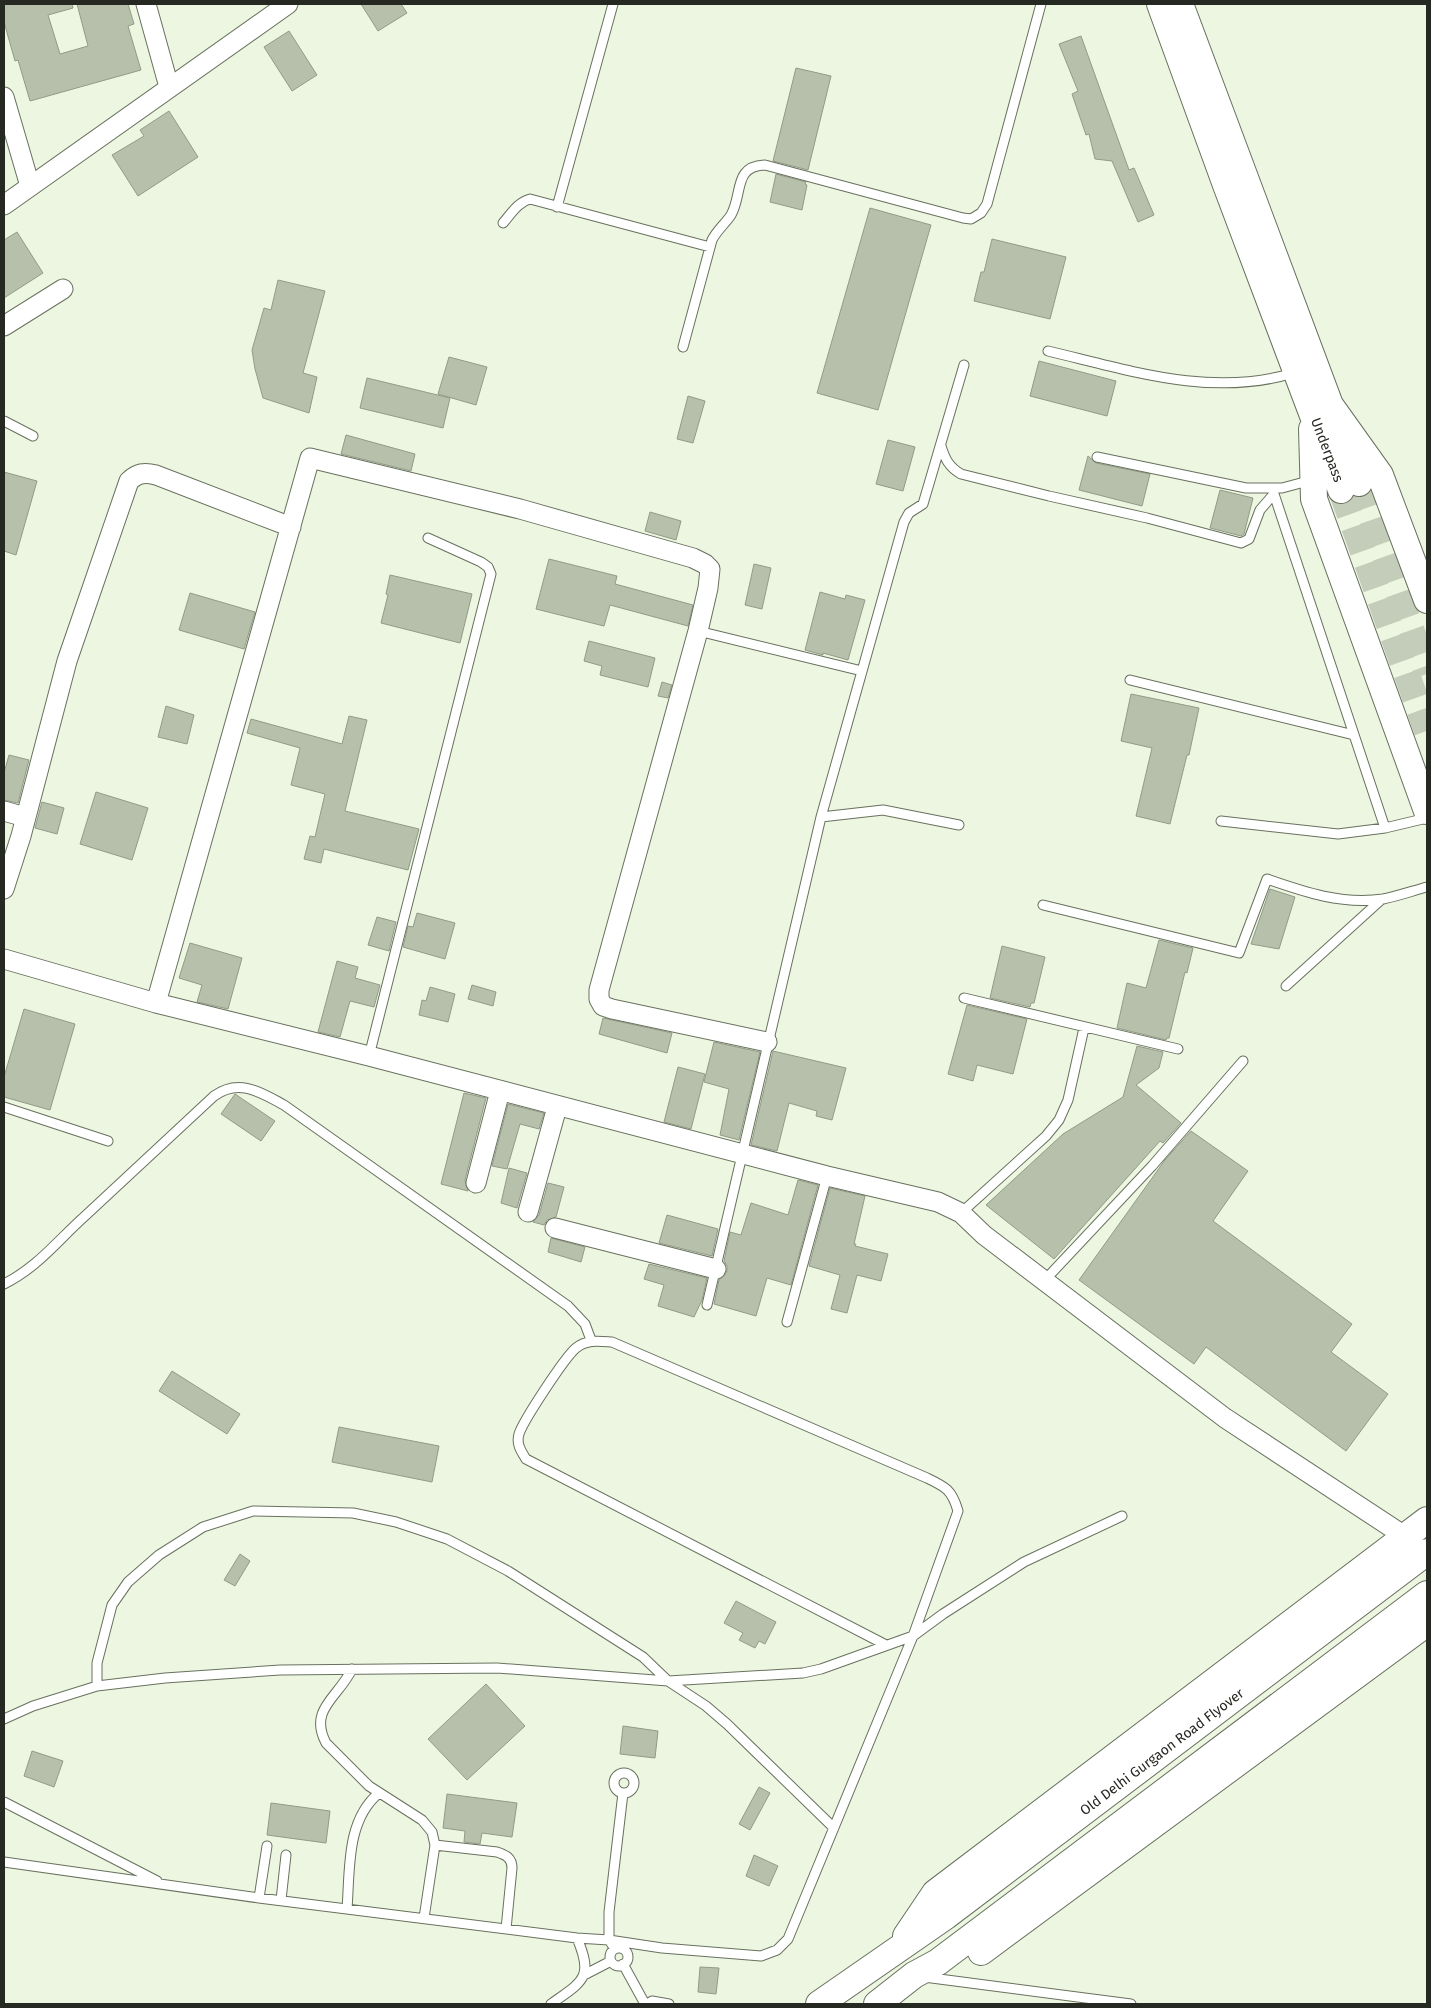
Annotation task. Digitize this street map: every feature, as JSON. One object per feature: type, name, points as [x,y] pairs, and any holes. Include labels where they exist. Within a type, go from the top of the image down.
[{"type":"main road","points":[[1160,4],[1296,372],[1321,408],[1380,475],[1427,600]]},
{"type":"main road","points":[[1180,4],[1321,408],[1312,480],[1314,499],[1427,811]]},
{"type":"main road","name":"Underpass","points":[[1321,408],[1350,486]]},
{"type":"main road","points":[[896,1951],[935,1893],[1421,1524]]},
{"type":"main road","name":"Old Delhi Gurgaon Road Flyover","points":[[819,2004],[946,1916],[1427,1552]]},
{"type":"main road","points":[[877,2004],[914,1975],[938,1962],[1427,1594]]},
{"type":"main road","points":[[938,1962],[982,1952],[1427,1623]]},
{"type":"street","points":[[146,4],[170,87]]},
{"type":"street","points":[[4,205],[288,4]]},
{"type":"street","points":[[4,97],[30,186]]},
{"type":"street","points":[[4,326],[63,289]]},
{"type":"street","points":[[156,1003],[310,458],[520,509],[693,558],[710,569],[711,576],[698,631],[599,990],[599,1000],[603,1006],[612,1009],[767,1042]]},
{"type":"street","points":[[4,889],[67,662],[129,480],[136,474],[145,472],[156,474],[291,527]]},
{"type":"street","points":[[4,811],[25,817]]},
{"type":"street","points":[[4,959],[156,1003],[369,1056],[557,1107],[827,1176],[938,1202],[961,1213],[984,1235],[1225,1418],[1421,1524]]},
{"type":"street","points":[[476,1183],[500,1091]]},
{"type":"street","points":[[528,1212],[557,1107]]},
{"type":"street","points":[[555,1228],[716,1269]]},
{"type":"lane","points":[[557,207],[613,4]]},
{"type":"lane","points":[[682,347],[710,247],[716,232],[731,216],[742,177],[748,168],[765,165],[963,218],[971,219],[981,213],[986,204],[1041,4]]},
{"type":"lane","points":[[503,223],[524,201],[538,201],[710,247]]},
{"type":"lane","points":[[1048,351],[1166,378],[1200,382],[1228,384],[1270,380],[1296,372]]},
{"type":"lane","points":[[707,1305],[821,817],[904,522],[909,513],[923,504],[964,365]]},
{"type":"lane","points":[[4,421],[33,436]]},
{"type":"lane","points":[[940,446],[946,461],[952,469],[961,474],[1147,518],[1241,543],[1249,539],[1260,510],[1272,491]]},
{"type":"lane","points":[[1097,457],[1246,488],[1272,491],[1312,480]]},
{"type":"lane","points":[[1272,491],[1385,828]]},
{"type":"lane","points":[[369,1056],[491,574],[488,567],[482,562],[428,538]]},
{"type":"lane","points":[[698,631],[862,671]]},
{"type":"lane","points":[[1130,680],[1354,735]]},
{"type":"lane","points":[[821,817],[883,810],[959,825]]},
{"type":"lane","points":[[1221,821],[1338,834],[1385,828],[1427,818]]},
{"type":"lane","points":[[1043,905],[1238,953],[1267,879],[1327,898],[1352,900],[1382,899],[1427,888]]},
{"type":"lane","points":[[1286,986],[1382,899]]},
{"type":"lane","points":[[964,998],[1178,1049]]},
{"type":"lane","points":[[961,1213],[1046,1136],[1059,1120],[1068,1100],[1084,1028]]},
{"type":"lane","points":[[1044,1281],[1152,1166],[1243,1061]]},
{"type":"lane","points":[[4,1284],[21,1276],[35,1265],[82,1218],[214,1096],[223,1090],[242,1087],[252,1089],[284,1105],[568,1306],[585,1324],[591,1340]]},
{"type":"lane","points":[[4,1107],[108,1140]]},
{"type":"lane","points":[[787,1322],[827,1176]]},
{"type":"lane","points":[[4,1862],[260,1898],[662,1948],[761,1956],[777,1950],[788,1939],[834,1828],[913,1636],[958,1511],[954,1498],[946,1488],[910,1470],[612,1342],[591,1340],[576,1347],[566,1359],[518,1435],[519,1448],[526,1459],[886,1645]]},
{"type":"lane","points":[[96,1686],[97,1663],[112,1605],[128,1582],[159,1555],[203,1527],[253,1511],[353,1513],[396,1522],[447,1540],[508,1571],[643,1657],[668,1681],[706,1706],[834,1828]]},
{"type":"lane","points":[[4,1719],[33,1706],[96,1686],[203,1675],[280,1670],[497,1668],[668,1681],[803,1673],[821,1669],[913,1636],[942,1614],[1024,1562],[1122,1516]]},
{"type":"lane","points":[[352,1670],[321,1714],[320,1727],[326,1743],[369,1786],[422,1820],[432,1832],[435,1845],[424,1918]]},
{"type":"lane","points":[[347,1909],[349,1856],[358,1823],[371,1800],[379,1793]]},
{"type":"lane","points":[[615,1948],[609,1940],[609,1912],[623,1793]]},
{"type":"lane","points":[[4,1802],[163,1884]]},
{"type":"lane","points":[[435,1845],[497,1852],[505,1854],[510,1859],[512,1868],[506,1929]]},
{"type":"lane","points":[[260,1898],[267,1846]]},
{"type":"lane","points":[[281,1900],[286,1855]]},
{"type":"lane","points":[[577,1938],[585,1957],[584,1975]]},
{"type":"lane","points":[[615,1948],[621,1948],[627,1953],[628,1958],[623,1964],[616,1965],[611,1961],[610,1955],[615,1948]]},
{"type":"lane","points":[[551,2004],[573,1988],[584,1975],[611,1961]]},
{"type":"lane","points":[[623,1964],[646,2004],[652,2001],[669,2004]]},
{"type":"lane","points":[[914,1975],[1131,2004]]},
{"type":"building","points":[[4,4],[72,4],[73,8],[48,15],[60,54],[88,46],[77,4],[128,4],[134,24],[128,26],[141,70],[30,101],[18,60],[15,61],[4,22]]},
{"type":"building","points":[[361,4],[401,4],[407,13],[378,31]]},
{"type":"building","points":[[289,31],[317,75],[292,91],[264,47]]},
{"type":"building","points":[[1081,36],[1129,170],[1134,168],[1154,215],[1138,222],[1112,161],[1095,159],[1089,134],[1086,135],[1072,94],[1078,91],[1059,44]]},
{"type":"building","points":[[796,68],[831,76],[808,170],[773,161]]},
{"type":"building","points":[[169,111],[198,157],[138,196],[112,155],[144,136],[140,130]]},
{"type":"building","points":[[776,174],[806,182],[802,210],[770,202]]},
{"type":"building","points":[[870,208],[931,225],[878,410],[817,393]]},
{"type":"building","points":[[17,232],[43,273],[4,298],[4,240]]},
{"type":"building","points":[[992,239],[1066,257],[1050,319],[974,301],[981,272],[984,272]]},
{"type":"building","points":[[278,280],[325,291],[303,373],[317,377],[309,413],[263,398],[255,369],[252,350],[264,308],[271,310]]},
{"type":"building","points":[[449,357],[487,367],[476,405],[438,394]]},
{"type":"building","points":[[1039,361],[1116,381],[1107,416],[1030,396]]},
{"type":"building","points":[[367,378],[450,398],[443,428],[360,408]]},
{"type":"building","points":[[688,396],[705,401],[693,443],[677,439]]},
{"type":"building","points":[[346,435],[415,454],[411,471],[341,454]]},
{"type":"building","points":[[888,440],[915,447],[903,491],[876,484]]},
{"type":"building","points":[[1088,456],[1096,463],[1150,474],[1142,506],[1079,490]]},
{"type":"building","points":[[4,472],[37,481],[16,555],[4,551]]},
{"type":"building","points":[[1220,490],[1253,498],[1244,534],[1241,536],[1210,528]]},
{"type":"building","points":[[650,512],[681,521],[676,540],[645,531]]},
{"type":"building","points":[[549,559],[617,576],[615,584],[693,605],[688,626],[610,605],[604,626],[536,609]]},
{"type":"building","points":[[754,564],[771,568],[762,609],[745,605]]},
{"type":"building","points":[[390,575],[472,594],[460,643],[381,623],[388,595],[386,594]]},
{"type":"building","points":[[820,592],[845,599],[846,595],[865,600],[848,660],[805,650]]},
{"type":"building","points":[[190,593],[255,612],[244,649],[179,630]]},
{"type":"building","points":[[589,641],[655,658],[648,687],[600,675],[602,666],[584,661]]},
{"type":"building","points":[[662,682],[672,685],[668,698],[658,696]]},
{"type":"building","points":[[1131,694],[1199,708],[1189,755],[1187,755],[1170,824],[1136,816],[1152,748],[1121,741]]},
{"type":"building","points":[[166,706],[194,715],[187,744],[158,737]]},
{"type":"building","points":[[349,716],[367,720],[345,811],[419,829],[408,870],[324,849],[321,863],[304,859],[310,836],[315,837],[325,794],[291,785],[300,748],[247,733],[251,719],[342,744]]},
{"type":"building","points":[[9,755],[29,760],[18,803],[4,800],[4,773]]},
{"type":"building","points":[[96,792],[148,808],[132,860],[80,844]]},
{"type":"building","points":[[42,802],[64,808],[57,834],[35,828]]},
{"type":"building","points":[[1270,889],[1295,897],[1279,949],[1251,944]]},
{"type":"building","points":[[417,913],[455,923],[445,959],[403,947],[408,926],[413,927]]},
{"type":"building","points":[[377,917],[396,922],[389,951],[368,945]]},
{"type":"building","points":[[1159,940],[1193,948],[1187,973],[1185,972],[1169,1038],[1166,1040],[1117,1028],[1127,983],[1146,988]]},
{"type":"building","points":[[190,943],[242,958],[228,1009],[197,1002],[202,985],[179,978]]},
{"type":"building","points":[[1002,946],[1045,957],[1034,1003],[1031,1003],[1030,1007],[990,998]]},
{"type":"building","points":[[337,961],[358,967],[355,978],[380,985],[374,1007],[350,1001],[340,1037],[318,1032]]},
{"type":"building","points":[[472,985],[496,992],[493,1006],[468,999]]},
{"type":"building","points":[[430,987],[455,994],[448,1022],[419,1015],[422,1000],[426,1001]]},
{"type":"building","points":[[967,1005],[1027,1019],[1013,1074],[977,1065],[973,1081],[948,1074]]},
{"type":"building","points":[[24,1009],[75,1024],[50,1110],[4,1097],[4,1077]]},
{"type":"building","points":[[603,1018],[672,1033],[667,1053],[599,1034]]},
{"type":"building","points":[[714,1042],[760,1052],[739,1140],[720,1135],[729,1089],[704,1082]]},
{"type":"building","points":[[1137,1046],[1163,1052],[1159,1068],[1136,1085],[1181,1123],[1163,1143],[1160,1141],[1054,1259],[986,1205],[1063,1134],[1123,1097]]},
{"type":"building","points":[[773,1051],[846,1068],[832,1120],[816,1116],[817,1111],[789,1103],[777,1151],[751,1145]]},
{"type":"building","points":[[678,1067],[705,1074],[691,1129],[664,1122]]},
{"type":"building","points":[[464,1093],[486,1098],[465,1180],[468,1191],[441,1184]]},
{"type":"building","points":[[235,1094],[275,1121],[261,1141],[221,1114]]},
{"type":"building","points":[[508,1104],[544,1113],[539,1129],[520,1124],[507,1169],[492,1166]]},
{"type":"building","points":[[1191,1131],[1248,1171],[1213,1221],[1352,1324],[1331,1352],[1388,1394],[1346,1451],[1206,1347],[1194,1364],[1079,1280],[1165,1160]]},
{"type":"building","points":[[509,1168],[527,1173],[517,1208],[501,1203]]},
{"type":"building","points":[[798,1180],[818,1185],[791,1285],[767,1278],[756,1316],[714,1304],[719,1280],[727,1271],[724,1261],[730,1232],[741,1235],[751,1203],[788,1215]]},
{"type":"building","points":[[548,1183],[564,1187],[556,1217],[547,1220],[544,1225],[533,1222],[539,1215]]},
{"type":"building","points":[[830,1188],[865,1196],[854,1244],[856,1244],[855,1246],[888,1254],[881,1281],[857,1275],[847,1313],[831,1309],[840,1275],[809,1266]]},
{"type":"building","points":[[667,1215],[718,1229],[712,1256],[659,1243]]},
{"type":"building","points":[[551,1238],[585,1247],[581,1262],[548,1252]]},
{"type":"building","points":[[649,1264],[707,1278],[702,1300],[694,1317],[658,1306],[664,1285],[644,1279]]},
{"type":"building","points":[[172,1371],[240,1414],[227,1434],[159,1391]]},
{"type":"building","points":[[339,1427],[439,1446],[432,1482],[332,1462]]},
{"type":"building","points":[[240,1554],[250,1561],[235,1586],[224,1580]]},
{"type":"building","points":[[736,1601],[776,1622],[765,1644],[759,1641],[755,1648],[739,1640],[743,1633],[724,1623]]},
{"type":"building","points":[[486,1684],[525,1726],[467,1780],[428,1739]]},
{"type":"building","points":[[623,1726],[658,1731],[655,1758],[620,1754]]},
{"type":"building","points":[[32,1751],[63,1761],[54,1787],[24,1776]]},
{"type":"building","points":[[759,1787],[770,1793],[750,1830],[739,1824]]},
{"type":"building","points":[[447,1794],[517,1803],[512,1837],[482,1833],[480,1844],[464,1842],[465,1831],[443,1828]]},
{"type":"building","points":[[271,1803],[330,1811],[326,1843],[267,1835]]},
{"type":"building","points":[[754,1855],[778,1866],[769,1886],[746,1876]]},
{"type":"building","points":[[700,1967],[719,1968],[716,1994],[698,1992]]},
{"type":"tunnel","points":[[1359,483],[1427,674]]},
{"type":"tunnel","points":[[1341,490],[1427,731]]}]
